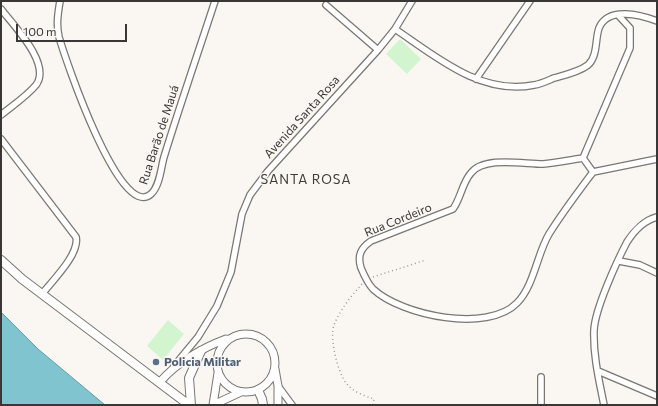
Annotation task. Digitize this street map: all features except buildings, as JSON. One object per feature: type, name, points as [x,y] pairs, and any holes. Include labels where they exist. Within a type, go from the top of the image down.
[{"type":"main road","points":[[1,260],[42,294],[190,405]]},
{"type":"main road","points":[[190,405],[189,378],[201,351]]},
{"type":"main road","points":[[258,390],[263,405]]},
{"type":"street","name":"Rua Barão de Mauá","points":[[60,1],[57,18],[59,36],[90,123],[101,147],[129,190],[138,196],[144,197],[151,194],[156,188],[164,158],[215,1]]},
{"type":"street","name":"Avenida Santa Rosa","points":[[160,382],[198,337],[217,306],[231,272],[242,214],[250,195],[268,171],[378,50],[395,29],[412,1]]},
{"type":"street","points":[[476,79],[530,1]]},
{"type":"street","points":[[326,5],[378,50]]},
{"type":"street","points":[[1,9],[36,55],[40,67],[40,77],[36,85],[1,115]]},
{"type":"street","points":[[395,29],[460,72],[476,79],[516,87],[534,85],[579,70],[588,64],[593,56],[600,27],[604,21],[618,15],[631,14],[657,21]]},
{"type":"street","points":[[618,15],[630,28],[630,48],[583,158],[593,172],[657,159]]},
{"type":"street","points":[[1,139],[74,232],[77,242],[75,252],[42,294]]},
{"type":"street","name":"Rua Cordeiro","points":[[583,158],[544,164],[488,163],[479,166],[471,172],[458,202],[453,209],[371,241],[362,247],[359,255],[359,263],[366,279],[372,288],[385,298],[420,313],[448,317],[481,318],[504,312],[518,302],[527,289],[539,254],[549,234],[593,172]]},
{"type":"street","points":[[604,405],[594,351],[594,328],[599,305],[628,242],[640,226],[657,217]]},
{"type":"street","points":[[619,261],[640,265],[657,273]]},
{"type":"street","points":[[168,373],[201,351],[239,334],[259,336],[267,342],[275,359],[278,386],[278,405]]},
{"type":"street","points":[[230,338],[223,344],[218,352],[216,362],[218,371],[226,385],[241,392]]},
{"type":"street","points":[[213,405],[241,392],[258,390],[269,382],[275,369]]},
{"type":"street","points":[[213,405],[218,371]]},
{"type":"street","points":[[598,372],[657,396]]},
{"type":"street","points":[[541,377],[541,405]]},
{"type":"street","points":[[278,386],[292,405]]},
{"type":"path","points":[[373,405],[374,400],[362,395],[347,385],[339,371],[333,326],[350,297],[366,279],[426,260]]},
{"type":"green space","points":[[400,39],[421,59],[407,74],[386,54]]},
{"type":"green space","points":[[168,320],[184,334],[163,360],[147,346]]},
{"type":"water","points":[[1,312],[38,349],[105,405],[1,405]]},
{"type":"place","name":"Policia Militar","points":[[156,362]]},
{"type":"district","name":"SANTA ROSA","points":[[306,180]]}]
